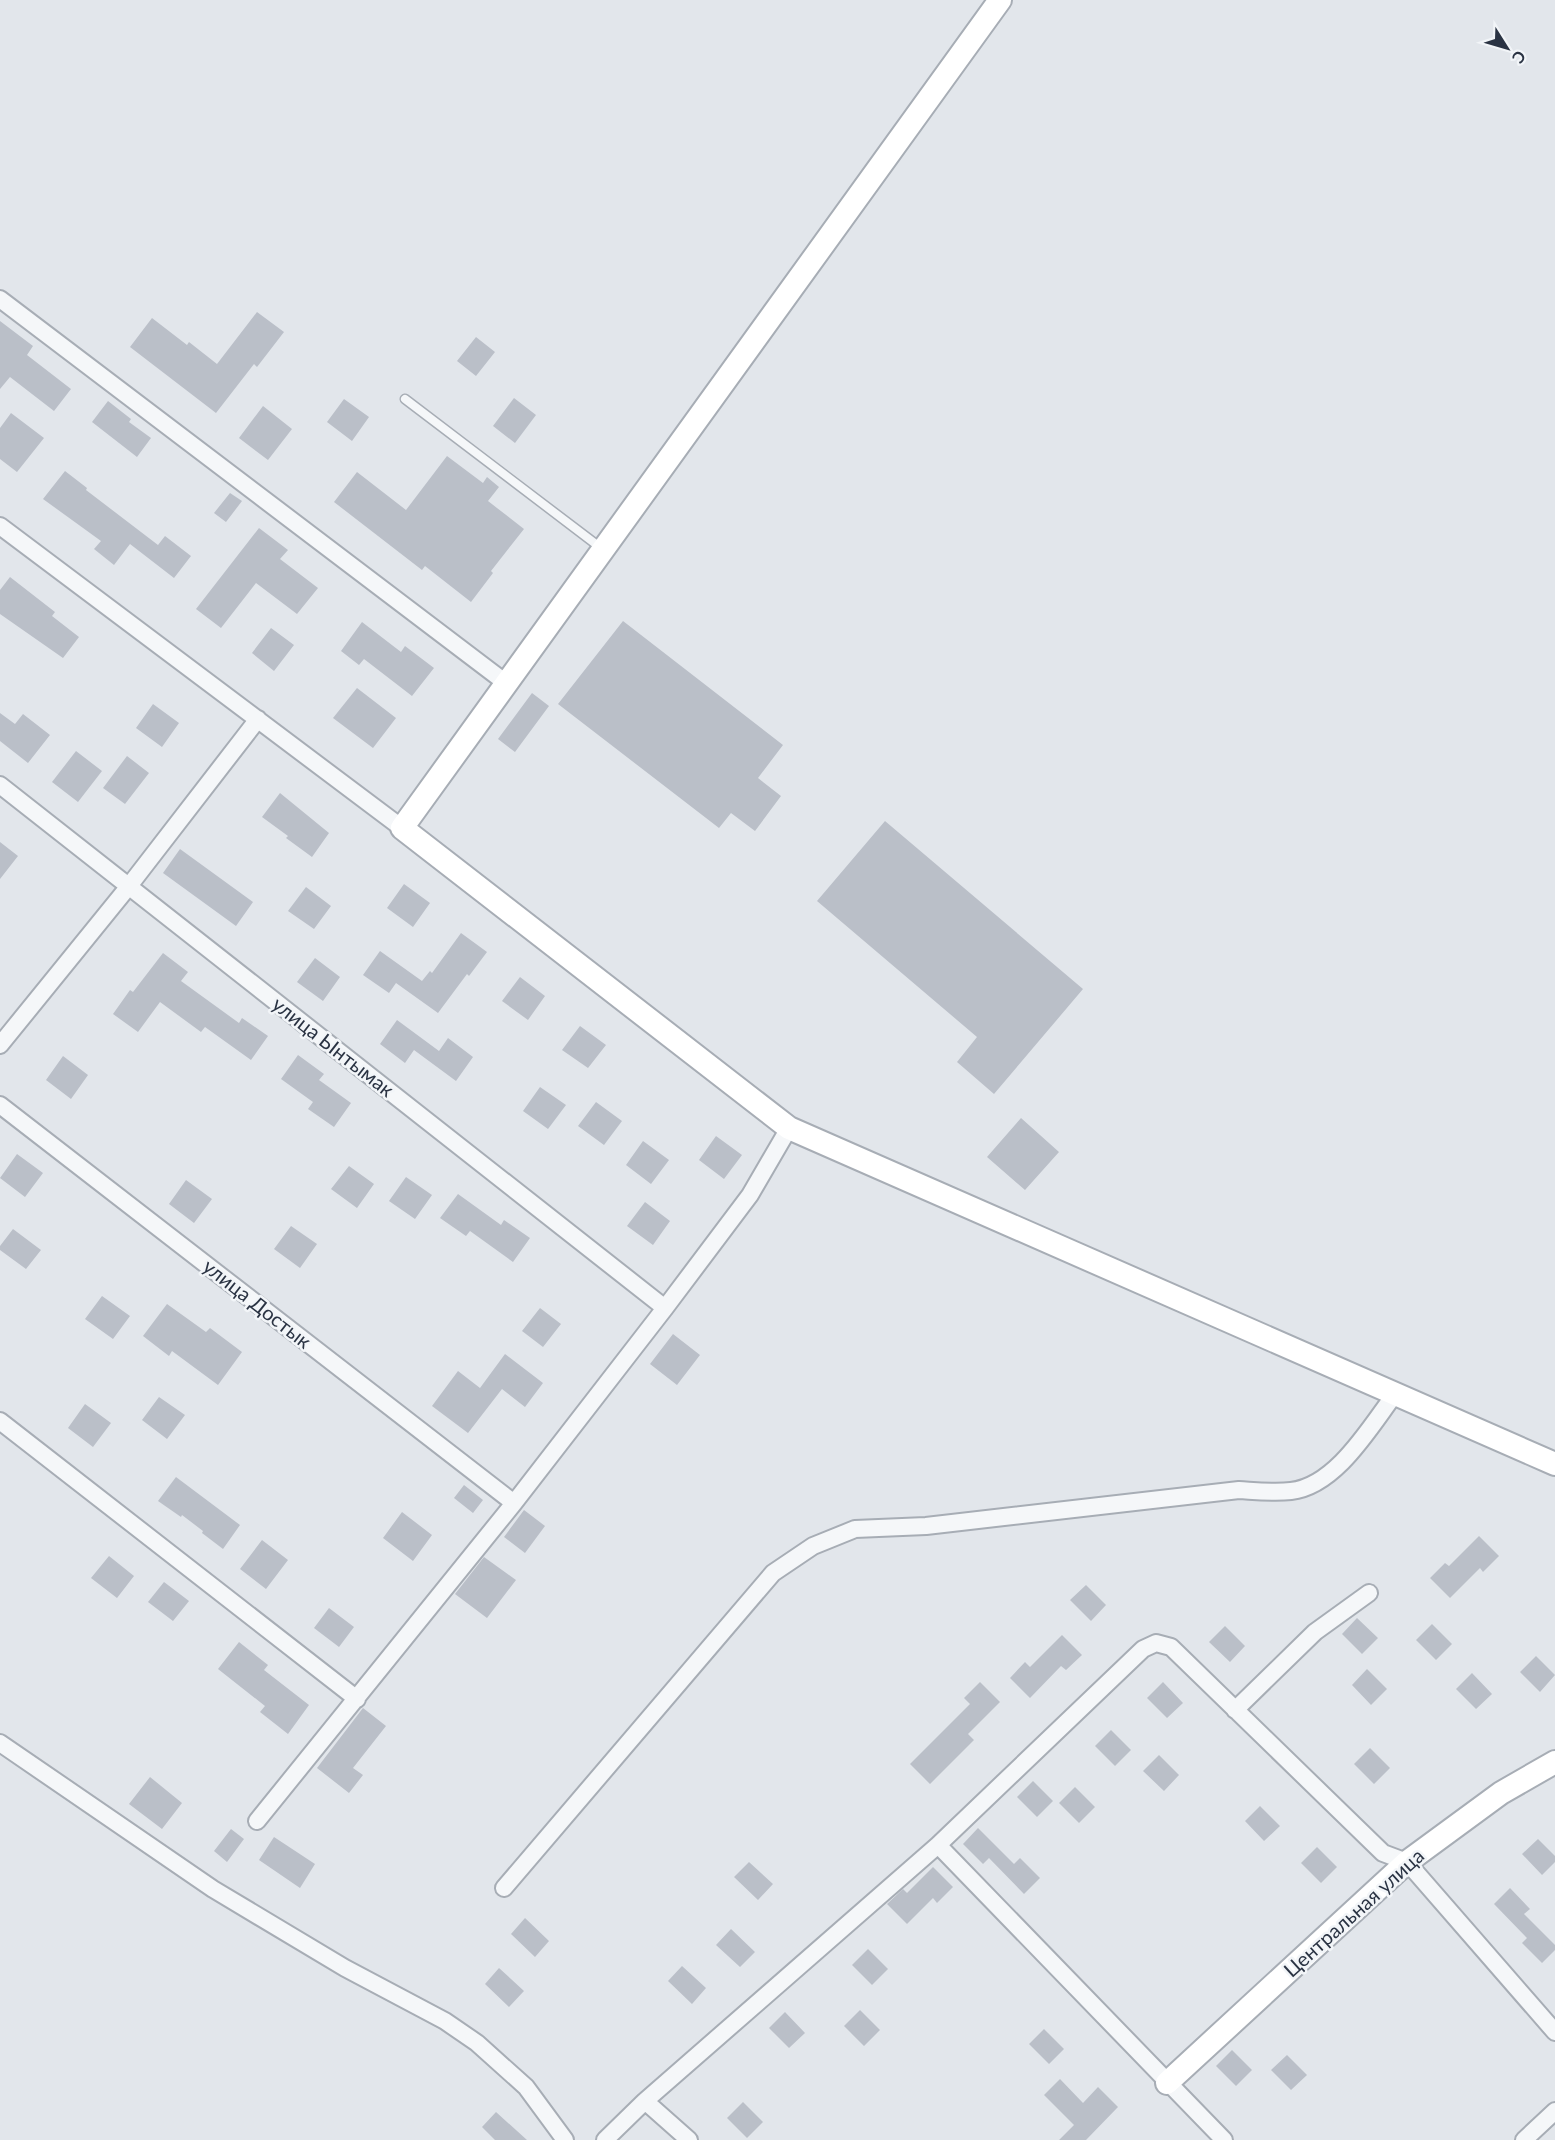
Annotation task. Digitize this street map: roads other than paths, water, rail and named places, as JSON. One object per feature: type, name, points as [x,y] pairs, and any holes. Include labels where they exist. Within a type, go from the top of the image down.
[{"type":"street","points":[[402,828],[1000,0]]},
{"type":"street","points":[[0,299],[506,683]]},
{"type":"street","points":[[0,526],[402,828],[789,1128],[1555,1464]]},
{"type":"street","points":[[0,1045],[129,886],[258,719]]},
{"type":"street","name":"улица Ынтымак","points":[[0,785],[665,1308]]},
{"type":"street","name":"улица Достык","points":[[0,1105],[514,1503]]},
{"type":"street","points":[[257,1821],[514,1503],[665,1308],[750,1195],[789,1128]]},
{"type":"street","points":[[504,1888],[773,1573],[813,1546],[855,1529],[926,1526],[1239,1490],[1292,1491],[1317,1482],[1353,1452],[1395,1394]]},
{"type":"street","points":[[0,1421],[357,1699]]},
{"type":"street","points":[[1235,1710],[1315,1632],[1369,1593]]},
{"type":"street","points":[[605,2140],[645,2100],[938,1845],[1143,1649],[1156,1643],[1171,1647],[1383,1853],[1407,1862],[1555,2032]]},
{"type":"street","points":[[0,1743],[213,1889],[345,1968],[445,2021],[477,2043],[526,2087],[565,2140]]},
{"type":"street","name":"Центральная улица","points":[[1167,2083],[1407,1862],[1501,1793],[1555,1762]]},
{"type":"street","points":[[938,1845],[1224,2140]]},
{"type":"street","points":[[645,2100],[689,2140]]},
{"type":"street","points":[[1524,2140],[1555,2111]]},
{"type":"lane","points":[[405,399],[604,550]]}]
